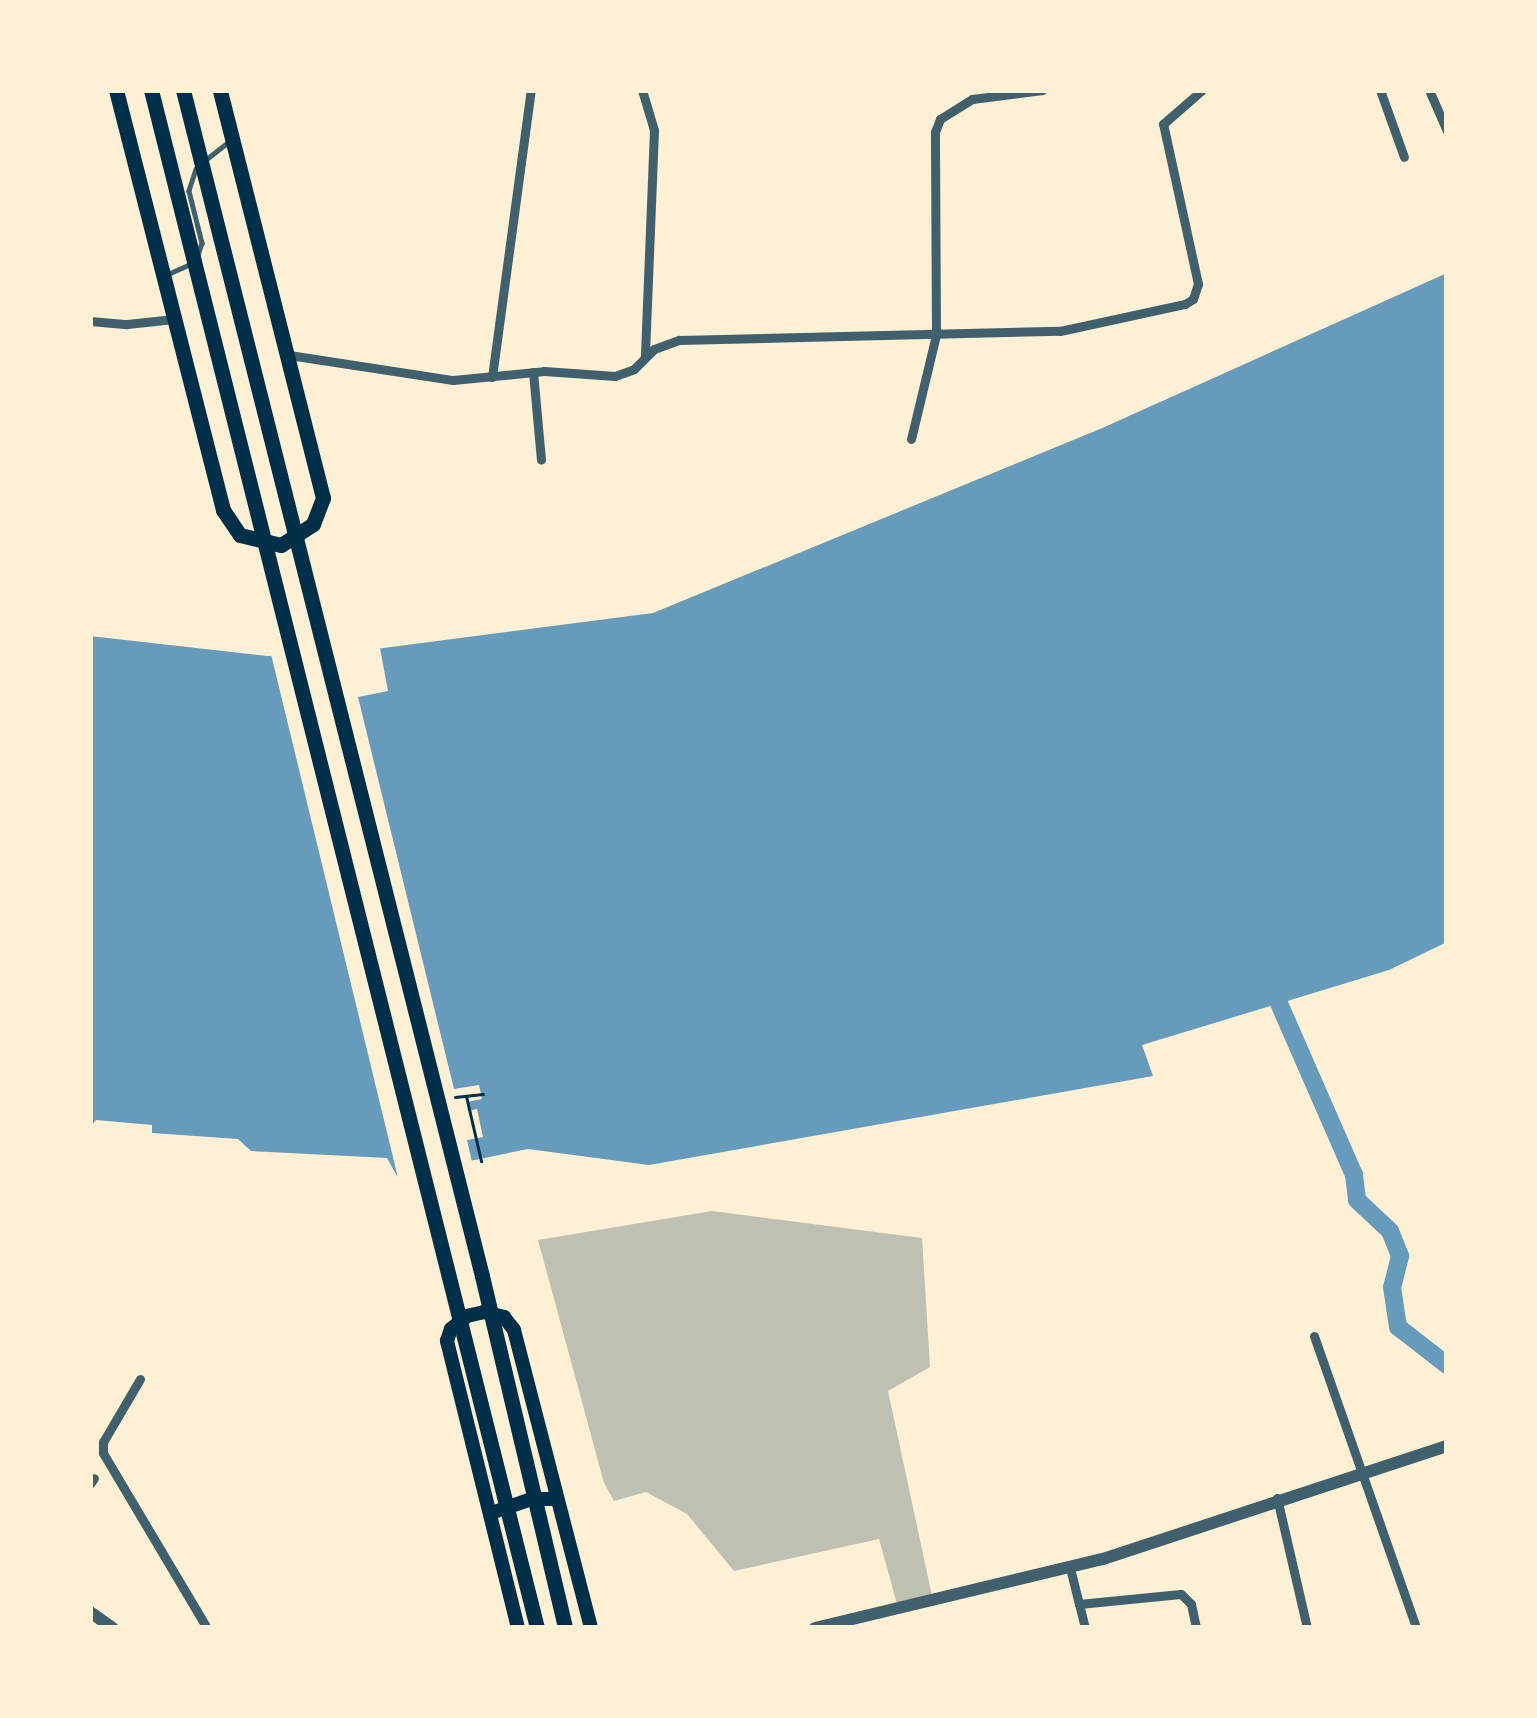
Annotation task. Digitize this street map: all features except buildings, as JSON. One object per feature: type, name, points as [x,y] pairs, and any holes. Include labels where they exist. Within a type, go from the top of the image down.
[{"type":"main road","points":[[116,90],[223,510],[231,526],[256,543],[280,544],[303,535],[319,515],[323,498],[220,90]]},
{"type":"main road","points":[[151,90],[537,1628]]},
{"type":"main road","points":[[183,90],[565,1628]]},
{"type":"main road","points":[[518,1628],[447,1342],[451,1329],[466,1316],[484,1312],[504,1317],[514,1330],[591,1628]]},
{"type":"main road","points":[[493,1514],[513,1504],[554,1499]]},
{"type":"street","points":[[491,377],[531,90]]},
{"type":"street","points":[[642,90],[654,145],[646,357]]},
{"type":"street","points":[[911,439],[936,335],[935,132],[940,119],[972,99],[1042,90]]},
{"type":"street","points":[[289,355],[440,379],[533,372],[615,376],[679,340],[1060,331],[1193,299],[1196,273],[1163,124],[1202,90]]},
{"type":"street","points":[[1380,90],[1404,157]]},
{"type":"street","points":[[1430,90],[1447,131]]},
{"type":"street","points":[[90,320],[127,324],[174,319]]},
{"type":"street","points":[[533,372],[541,460]]},
{"type":"street","points":[[1314,1336],[1416,1628]]},
{"type":"street","points":[[140,1379],[103,1442],[103,1453],[207,1628]]},
{"type":"street","points":[[815,1628],[1070,1568],[1447,1446]]},
{"type":"street","points":[[1277,1498],[1307,1628]]},
{"type":"street","points":[[1070,1568],[1084,1628]]},
{"type":"street","points":[[1079,1604],[1181,1594],[1191,1604],[1196,1628]]},
{"type":"street","points":[[90,1612],[112,1628]]},
{"type":"lane","points":[[163,277],[188,266],[201,249],[191,177],[232,139]]},
{"type":"path","points":[[448,1098],[483,1094]]},
{"type":"path","points":[[466,1096],[481,1161]]},
{"type":"water","points":[[1447,273],[1447,942],[1389,970],[1142,1045],[1153,1076],[649,1165],[528,1149],[397,1176],[387,1158],[251,1151],[238,1139],[152,1133],[152,1125],[96,1120],[90,1128],[90,636],[267,656],[345,653],[653,613],[1100,429]]},
{"type":"pier","points":[[346,647],[348,652],[380,648],[388,691],[358,697],[454,1089],[479,1085],[482,1099],[467,1102],[468,1111],[477,1109],[483,1137],[467,1140],[473,1166],[399,1182],[270,650]]},
{"type":"waterway","points":[[1271,985],[1354,1175],[1357,1200],[1390,1231],[1400,1256],[1392,1287],[1398,1327],[1447,1365]]}]
